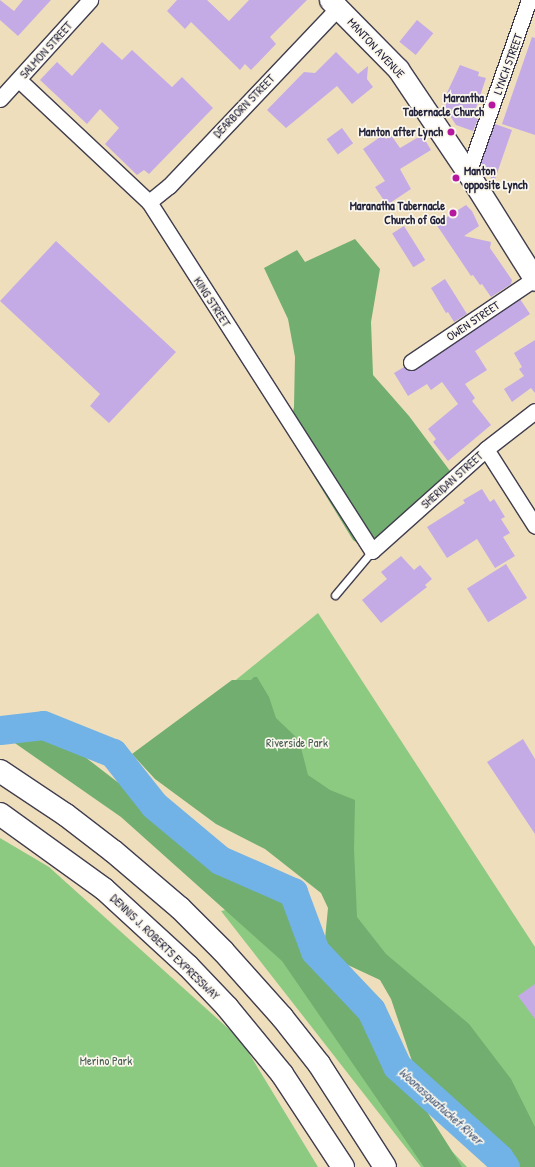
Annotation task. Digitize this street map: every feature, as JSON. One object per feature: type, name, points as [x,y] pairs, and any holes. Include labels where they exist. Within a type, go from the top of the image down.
[{"type":"highway","points":[[0,771],[66,815],[113,851],[175,903],[223,950],[282,1017],[314,1058],[385,1167]]},
{"type":"highway","name":"DENNIS J. ROBERTS EXPRESSWAY","points":[[0,814],[104,889],[188,966],[227,1007],[282,1074],[343,1167]]},
{"type":"main road","name":"MANTON AVENUE","points":[[334,4],[398,69],[468,173],[535,279]]},
{"type":"street","name":"SALMON STREET","points":[[0,99],[19,80],[90,0]]},
{"type":"street","name":"LYNCH STREET","points":[[468,173],[530,0]]},
{"type":"street","name":"DEARBORN STREET","points":[[149,202],[169,186],[334,4]]},
{"type":"street","name":"KING STREET","points":[[19,80],[149,202],[372,551]]},
{"type":"street","name":"OWEN STREET","points":[[411,362],[535,279]]},
{"type":"street","name":"SHERIDAN STREET","points":[[372,551],[486,450],[535,411]]},
{"type":"street","points":[[486,450],[535,526]]},
{"type":"lane","points":[[336,595],[372,551]]},
{"type":"green space","points":[[355,239],[380,269],[371,322],[373,375],[409,416],[450,471],[379,545],[362,546],[353,540],[288,434],[294,407],[295,357],[288,319],[264,268],[297,250],[305,262]]},
{"type":"green space","name":"Riverside Park","points":[[318,613],[535,947],[535,1140],[345,906],[155,746]]},
{"type":"green space","points":[[254,677],[257,677],[269,697],[276,718],[299,740],[308,775],[330,790],[355,800],[354,849],[357,917],[386,954],[469,1024],[511,1079],[535,1127],[535,1167],[499,1167],[450,1105],[414,1067],[391,999],[380,980],[333,958],[325,939],[328,908],[321,893],[265,849],[216,824],[155,779],[132,754],[232,680],[251,680]]},
{"type":"green space","points":[[26,737],[45,738],[72,747],[155,811],[261,878],[298,919],[316,950],[355,998],[462,1167],[424,1167],[282,961],[121,817],[9,739]]},
{"type":"green space","name":"Merino Park","points":[[0,838],[49,867],[241,1040],[318,1167],[0,1167]]},
{"type":"green space","points":[[276,899],[392,1089],[467,1167],[421,1167],[221,911]]},
{"type":"building","points":[[0,0],[14,11],[23,0],[51,0],[18,36],[0,20]]},
{"type":"building","points":[[177,0],[207,0],[229,21],[249,0],[307,0],[270,37],[276,44],[251,70],[245,64],[240,70],[191,22],[185,29],[167,11]]},
{"type":"building","points":[[417,20],[433,33],[416,55],[399,42]]},
{"type":"building","points":[[532,37],[535,38],[535,135],[502,124]]},
{"type":"building","points":[[102,42],[122,60],[132,50],[172,87],[182,77],[213,108],[149,174],[144,170],[137,175],[105,144],[119,128],[100,109],[87,124],[40,80],[57,62],[72,76]]},
{"type":"building","points":[[336,52],[358,74],[368,66],[367,79],[373,87],[352,104],[337,86],[286,128],[267,110],[304,72],[315,73]]},
{"type":"building","points":[[460,65],[479,72],[478,76],[486,78],[473,117],[478,119],[473,131],[456,125],[445,108],[448,98],[445,97]]},
{"type":"building","points":[[495,124],[512,130],[494,182],[481,163]]},
{"type":"building","points":[[342,128],[353,143],[338,155],[327,139]]},
{"type":"building","points":[[383,135],[386,139],[391,135],[400,148],[422,135],[431,150],[400,169],[411,189],[387,205],[375,187],[385,181],[363,149]]},
{"type":"building","points":[[466,205],[472,211],[479,226],[464,236],[491,242],[490,248],[512,280],[511,284],[491,297],[482,284],[480,285],[473,275],[471,276],[436,224]]},
{"type":"building","points":[[404,226],[425,260],[413,267],[392,233]]},
{"type":"building","points":[[56,241],[176,352],[109,423],[90,406],[100,394],[0,301]]},
{"type":"building","points":[[445,279],[467,314],[454,322],[448,312],[446,313],[431,288]]},
{"type":"building","points":[[520,299],[530,314],[475,351],[487,370],[465,384],[475,398],[472,401],[491,425],[448,461],[433,442],[436,439],[428,429],[458,404],[442,382],[431,390],[427,384],[408,396],[394,373],[404,367],[407,370],[416,369]]},
{"type":"building","points":[[535,340],[535,393],[531,388],[512,402],[504,389],[524,376],[519,369],[522,367],[514,353]]},
{"type":"building","points":[[482,489],[490,502],[494,499],[505,517],[501,519],[510,533],[503,537],[515,556],[495,568],[477,539],[447,558],[427,527],[465,503],[463,500]]},
{"type":"building","points":[[401,556],[414,570],[420,565],[432,579],[425,585],[427,587],[381,623],[362,600],[387,579],[381,572]]},
{"type":"building","points":[[506,564],[527,598],[488,622],[467,588]]},
{"type":"building","points":[[523,739],[535,759],[535,834],[487,762]]},
{"type":"building","points":[[535,984],[535,1019],[518,996]]},
{"type":"waterway","name":"Woonasquatucket River","points":[[0,730],[43,725],[113,753],[154,805],[220,860],[293,892],[315,951],[371,1010],[397,1066],[499,1158],[505,1167]]},
{"type":"place","name":"Marantha Tabernacle Church","points":[[492,105]]},
{"type":"place","name":"Manton after Lynch","points":[[451,132]]},
{"type":"place","name":"Manton opposite Lynch","points":[[456,178]]},
{"type":"place","name":"Maranatha Tabernacle Church of God","points":[[453,213]]}]
